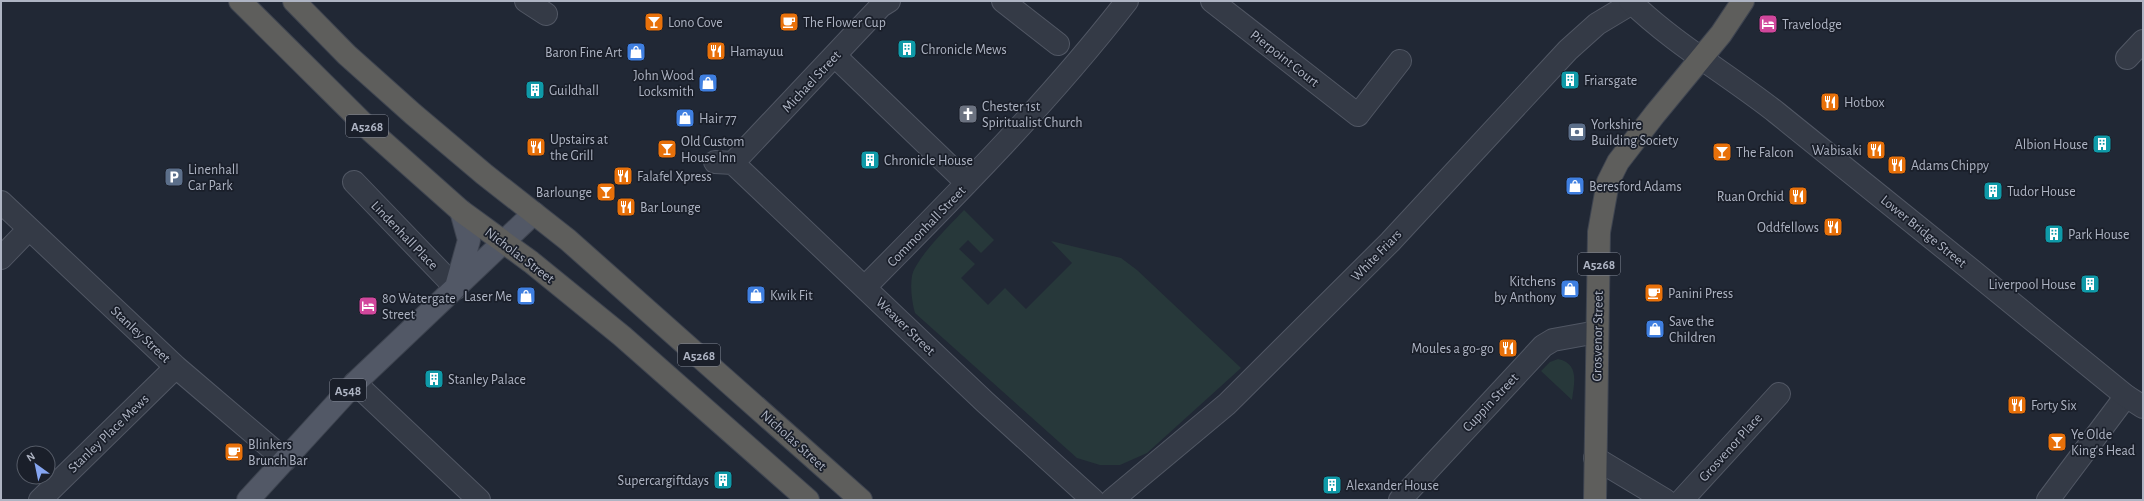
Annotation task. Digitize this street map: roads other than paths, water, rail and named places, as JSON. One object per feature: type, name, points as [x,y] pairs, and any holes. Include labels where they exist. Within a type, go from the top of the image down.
[{"type":"highway","name":"Nicholas Street","points":[[240,1],[371,131],[461,211],[503,241],[622,336],[808,500]]},
{"type":"highway","name":"Nicholas Street","points":[[294,1],[347,55],[413,114],[568,240],[861,500]]},
{"type":"highway","name":"A5268","points":[[1700,59],[1721,34],[1743,1]]},
{"type":"highway","name":"Grosvenor Street","points":[[1595,500],[1599,232],[1608,182],[1618,162],[1700,59]]},
{"type":"main road","points":[[456,288],[469,240],[461,211]]},
{"type":"main road","name":"A548","points":[[248,500],[355,383],[534,213]]},
{"type":"street","points":[[526,1],[546,14]]},
{"type":"street","name":"Michael Street","points":[[724,163],[835,56],[882,6],[889,1]]},
{"type":"street","points":[[1003,1],[1058,44]]},
{"type":"street","name":"Commonhall Street","points":[[865,287],[967,183],[1080,62],[1127,1]]},
{"type":"street","name":"Pierpoint Court","points":[[1212,1],[1358,115],[1400,61]]},
{"type":"street","name":"Lower Bridge Street","points":[[1631,2],[1700,59],[1756,97],[2138,402]]},
{"type":"street","name":"White Friars","points":[[1112,500],[1227,404],[1390,242],[1568,50],[1597,24],[1631,2]]},
{"type":"street","points":[[2127,58],[2143,41]]},
{"type":"street","points":[[835,56],[967,183]]},
{"type":"street","name":"Weaver Street","points":[[724,163],[865,287],[985,402],[1093,500]]},
{"type":"street","name":"Lindenhall Place","points":[[354,182],[456,288]]},
{"type":"street","name":"Stanley Street","points":[[1,202],[176,367],[285,460]]},
{"type":"street","points":[[1,258],[29,229]]},
{"type":"street","name":"Cuppin Street","points":[[1400,500],[1543,346],[1553,340],[1597,332]]},
{"type":"street","name":"Stanley Place Mews","points":[[40,500],[176,367]]},
{"type":"street","points":[[355,383],[480,500]]},
{"type":"street","name":"Grosvenor Place","points":[[1682,500],[1779,394]]},
{"type":"street","points":[[2048,500],[2138,402]]},
{"type":"street","points":[[1596,458],[1665,500]]},
{"type":"place","name":"Lono Cove","points":[[654,22]]},
{"type":"place","name":"The Flower Cup","points":[[789,22]]},
{"type":"place","name":"Travelodge","points":[[1768,24]]},
{"type":"place","name":"Chronicle Mews","points":[[907,49]]},
{"type":"place","name":"Hamayuu","points":[[716,51]]},
{"type":"place","name":"Baron Fine Art","points":[[636,52]]},
{"type":"place","name":"Friarsgate","points":[[1570,80]]},
{"type":"place","name":"John Wood Locksmith","points":[[708,83]]},
{"type":"place","name":"Guildhall","points":[[535,90]]},
{"type":"place","name":"Hotbox","points":[[1830,102]]},
{"type":"place","name":"Chester 1st Spiritualist Church","points":[[968,114]]},
{"type":"place","name":"Hair 77","points":[[685,118]]},
{"type":"place","name":"Yorkshire Building Society","points":[[1577,132]]},
{"type":"place","name":"Albion House","points":[[2102,144]]},
{"type":"place","name":"Upstairs at the Grill","points":[[536,147]]},
{"type":"place","name":"Old Custom House Inn","points":[[667,149]]},
{"type":"place","name":"Wabisaki","points":[[1876,150]]},
{"type":"place","name":"The Falcon","points":[[1722,152]]},
{"type":"place","name":"Chronicle House","points":[[870,160]]},
{"type":"place","name":"Adams Chippy","points":[[1897,165]]},
{"type":"place","name":"Falafel Xpress","points":[[623,176]]},
{"type":"place","name":"Linenhall Car Park","points":[[174,177]]},
{"type":"place","name":"Beresford Adams","points":[[1575,186]]},
{"type":"place","name":"Tudor House","points":[[1993,191]]},
{"type":"place","name":"Barlounge","points":[[606,192]]},
{"type":"place","name":"Ruan Orchid","points":[[1798,196]]},
{"type":"place","name":"Bar Lounge","points":[[626,207]]},
{"type":"place","name":"Oddfellows","points":[[1833,227]]},
{"type":"place","name":"Park House","points":[[2054,234]]},
{"type":"place","name":"Liverpool House","points":[[2090,284]]},
{"type":"place","name":"Kitchens by Anthony","points":[[1570,289]]},
{"type":"place","name":"Panini Press","points":[[1654,293]]},
{"type":"place","name":"Kwik Fit","points":[[756,295]]},
{"type":"place","name":"Laser Me","points":[[526,296]]},
{"type":"place","name":"80 Watergate Street","points":[[368,306]]},
{"type":"place","name":"Save the Children","points":[[1655,329]]},
{"type":"place","name":"Moules a go-go","points":[[1508,348]]},
{"type":"place","name":"Stanley Palace","points":[[434,379]]},
{"type":"place","name":"Forty Six","points":[[2017,405]]},
{"type":"place","name":"Ye Olde King's Head","points":[[2057,442]]},
{"type":"place","name":"Blinkers Brunch Bar","points":[[234,452]]},
{"type":"place","name":"Supercargiftdays","points":[[723,480]]},
{"type":"place","name":"Alexander House","points":[[1332,485]]}]
